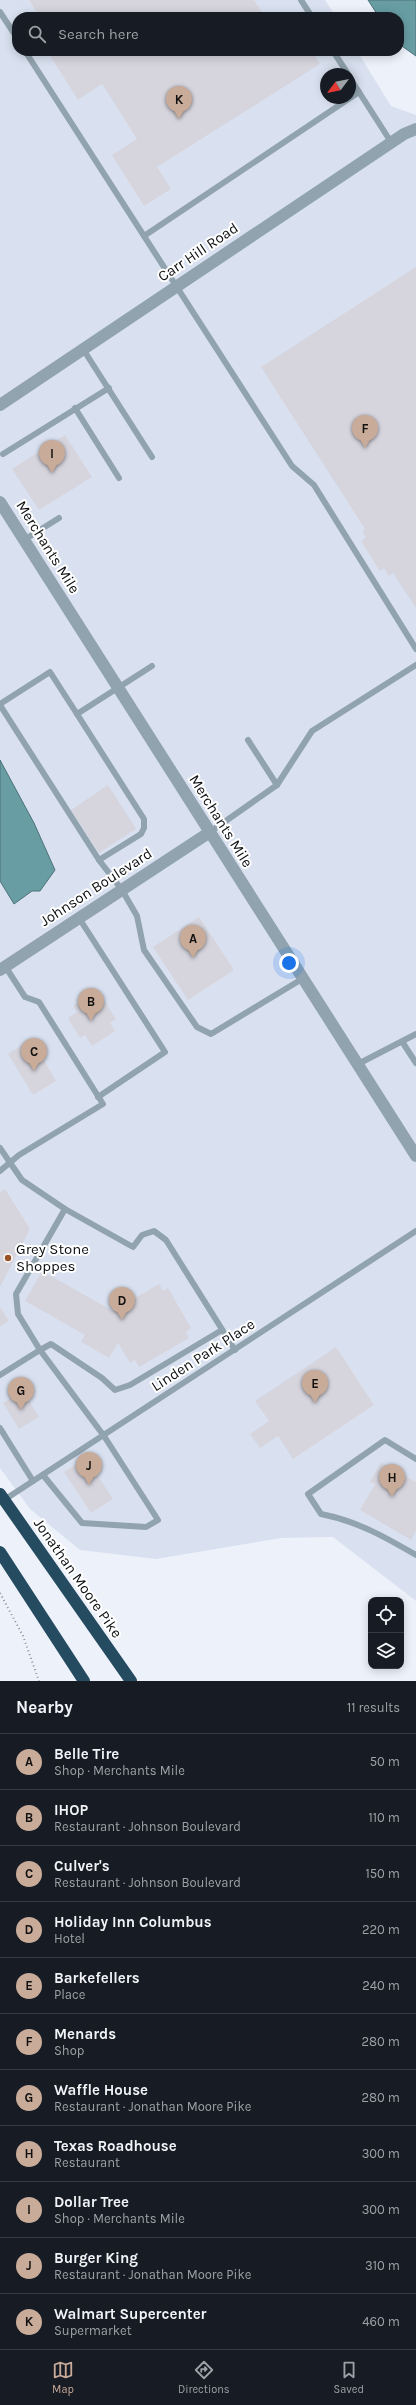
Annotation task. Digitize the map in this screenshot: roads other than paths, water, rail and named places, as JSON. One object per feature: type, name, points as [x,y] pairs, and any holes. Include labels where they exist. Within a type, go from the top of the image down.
[{"type":"highway","name":"Jonathan Moore Pike","points":[[2,1497],[131,1681]]},
{"type":"highway","points":[[0,1552],[84,1681]]},
{"type":"street","name":"Carr Hill Road","points":[[0,405],[391,142],[416,129]]},
{"type":"street","name":"Merchants Mile","points":[[0,502],[416,1156]]},
{"type":"street","name":"Johnson Boulevard","points":[[3,968],[210,832]]},
{"type":"lane","points":[[301,0],[309,12]]},
{"type":"lane","points":[[0,12],[12,30]]},
{"type":"lane","points":[[28,56],[292,466],[314,485],[416,649]]},
{"type":"lane","points":[[336,56],[344,68]]},
{"type":"lane","points":[[356,87],[391,142]]},
{"type":"lane","points":[[144,236],[359,92]]},
{"type":"lane","points":[[83,349],[152,456]]},
{"type":"lane","points":[[3,454],[109,388]]},
{"type":"lane","points":[[75,408],[119,478]]},
{"type":"lane","points":[[24,540],[59,518]]},
{"type":"lane","points":[[210,832],[277,785],[312,731],[416,665]]},
{"type":"lane","points":[[77,714],[152,666]]},
{"type":"lane","points":[[99,860],[141,834],[144,828],[144,819],[50,672],[0,704],[99,860],[122,890],[137,916],[144,950],[197,1027],[211,1034],[302,979]]},
{"type":"lane","points":[[248,740],[277,785]]},
{"type":"lane","points":[[79,918],[165,1052],[98,1097]]},
{"type":"lane","points":[[0,1171],[10,1165],[19,1155],[103,1104],[39,1002],[25,997],[3,968]]},
{"type":"lane","points":[[358,1064],[403,1043],[416,1034]]},
{"type":"lane","points":[[403,1043],[416,1063]]},
{"type":"lane","points":[[0,1148],[10,1165],[22,1180],[65,1209],[134,1247],[142,1235],[154,1231],[166,1240],[235,1350]]},
{"type":"lane","points":[[43,1475],[82,1523],[146,1527],[158,1520],[104,1436],[40,1350],[18,1314],[16,1294],[65,1209]]},
{"type":"lane","name":"Linden Park Place","points":[[2,1497],[34,1482],[416,1231]]},
{"type":"lane","points":[[0,1375],[51,1344],[102,1378],[115,1390],[130,1384],[222,1330]]},
{"type":"lane","points":[[0,1428],[34,1482]]},
{"type":"lane","points":[[416,1459],[385,1440],[308,1494],[321,1514],[341,1518],[378,1532],[416,1555]]},
{"type":"water","points":[[368,0],[416,0],[416,56],[404,48],[404,12],[376,12]]},
{"type":"water","points":[[0,760],[34,823],[55,870],[40,891],[32,891],[14,904],[0,881]]},
{"type":"place","name":"Walmart Supercenter","points":[[179,119]]},
{"type":"place","name":"Menards","points":[[365,448]]},
{"type":"place","name":"Dollar Tree","points":[[52,473]]},
{"type":"place","name":"Belle Tire","points":[[193,958]]},
{"type":"place","name":"IHOP","points":[[91,1021]]},
{"type":"place","name":"Culver's","points":[[34,1071]]},
{"type":"place","name":"Grey Stone Shoppes","points":[[8,1258]]},
{"type":"place","name":"Holiday Inn Columbus","points":[[122,1320]]},
{"type":"place","name":"Barkefellers","points":[[315,1403]]},
{"type":"place","name":"Waffle House","points":[[21,1410]]},
{"type":"place","name":"Burger King","points":[[89,1485]]},
{"type":"place","name":"Texas Roadhouse","points":[[392,1497]]}]
